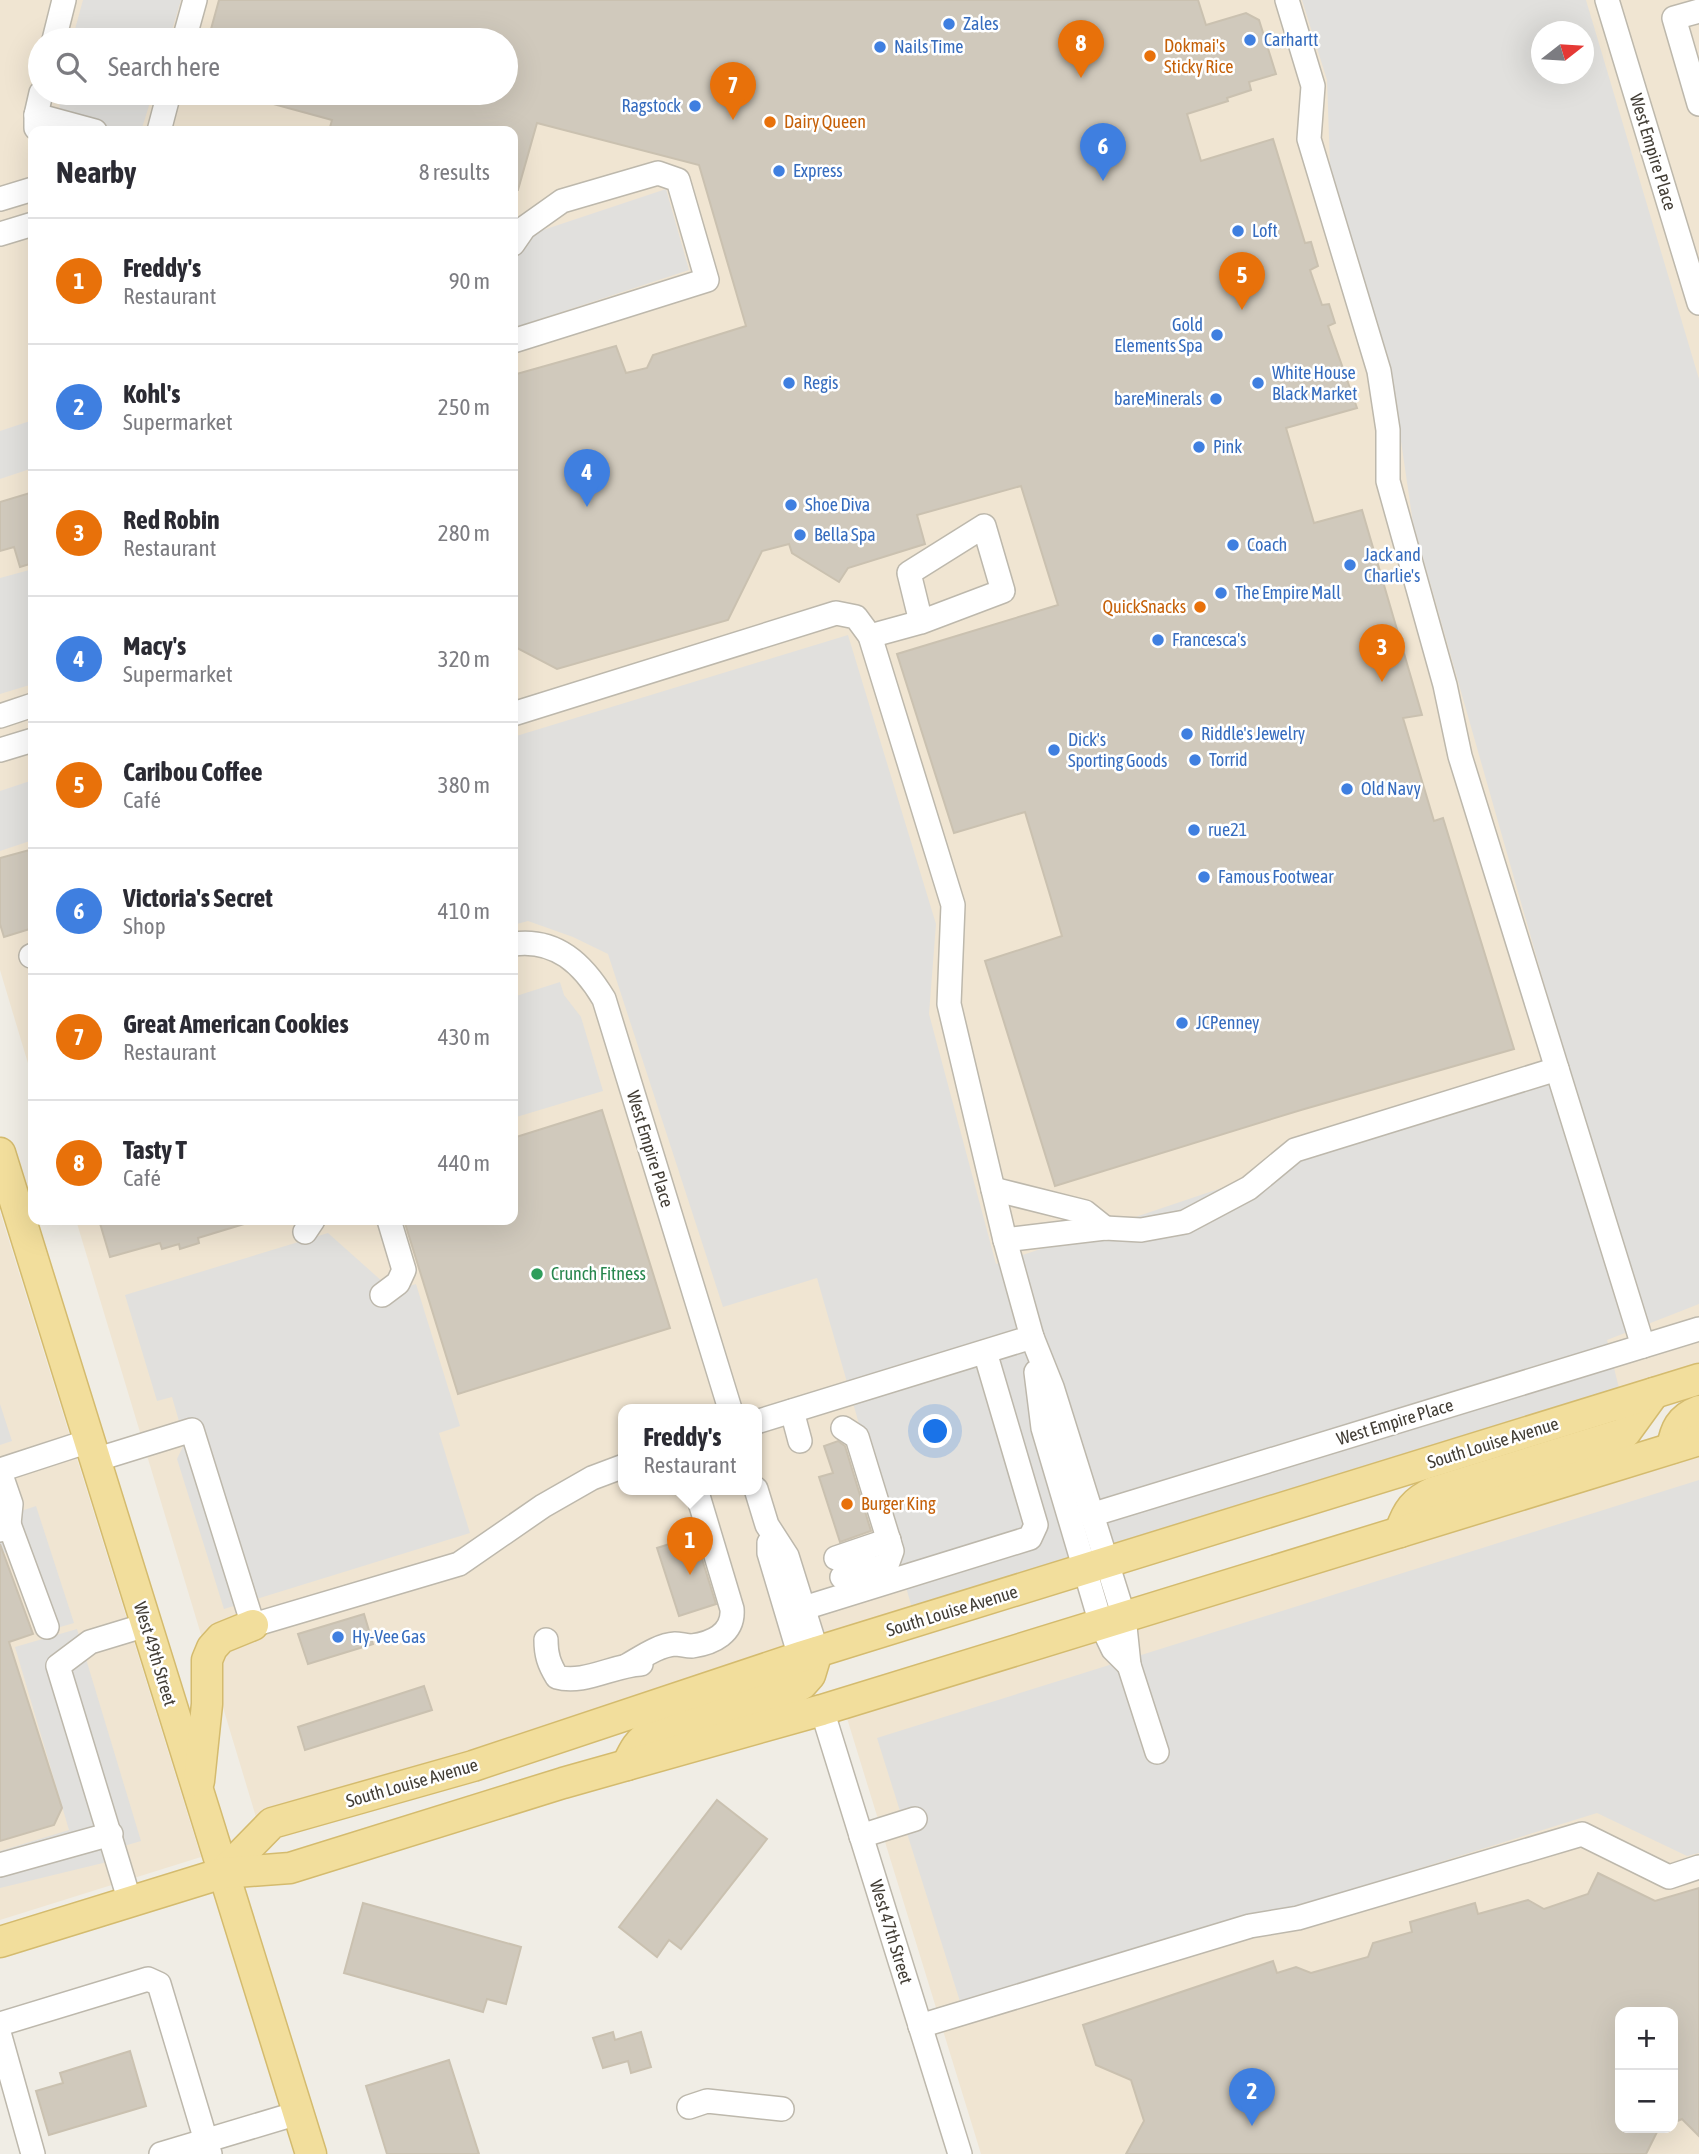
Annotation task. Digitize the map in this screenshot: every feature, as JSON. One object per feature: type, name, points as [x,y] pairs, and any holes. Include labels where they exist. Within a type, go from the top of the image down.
[{"type":"main road","name":"West 49th Street","points":[[0,1153],[311,2154]]},
{"type":"main road","name":"South Louise Avenue","points":[[223,1873],[272,1823],[473,1766],[808,1655],[1699,1379]]},
{"type":"main road","points":[[1400,1532],[1406,1514],[1413,1505],[1434,1492],[1625,1433],[1654,1393]]},
{"type":"main road","points":[[1686,1444],[1675,1431],[1684,1419],[1699,1411]]},
{"type":"main road","name":"South Louise Avenue","points":[[0,1942],[223,1873],[290,1868],[627,1765],[822,1710],[1686,1444]]},
{"type":"main road","points":[[198,1792],[208,1704],[207,1660],[220,1638],[253,1625]]},
{"type":"main road","points":[[627,1765],[636,1746],[653,1733],[777,1696],[802,1684],[810,1675],[808,1655]]},
{"type":"street","points":[[57,28],[64,0]]},
{"type":"street","points":[[187,28],[195,0]]},
{"type":"street","points":[[1287,0],[1313,86],[1309,139],[1379,371],[1388,430],[1388,481],[1446,685],[1460,756],[1643,1346]]},
{"type":"street","name":"West Empire Place","points":[[1607,0],[1691,250],[1699,303]]},
{"type":"street","points":[[1699,11],[1674,18],[1699,104]]},
{"type":"street","points":[[160,126],[166,105]]},
{"type":"street","points":[[38,113],[79,126]]},
{"type":"street","points":[[518,237],[524,228],[562,201],[658,173],[678,180],[707,279],[518,339]]},
{"type":"street","points":[[0,199],[28,190]]},
{"type":"street","points":[[0,234],[28,226]]},
{"type":"street","points":[[870,636],[921,622],[1003,591],[984,526],[909,573],[921,622]]},
{"type":"street","points":[[518,712],[836,613],[856,617],[870,636],[953,905],[949,1004],[1005,1240],[1032,1337],[1052,1387],[1091,1515],[1095,1566]]},
{"type":"street","points":[[0,716],[28,707]]},
{"type":"street","points":[[0,750],[28,742]]},
{"type":"street","name":"West Empire Place","points":[[518,940],[552,947],[568,956],[583,969],[604,999],[728,1404]]},
{"type":"street","points":[[1005,1240],[1105,1228],[1141,1230],[1185,1222],[1250,1188],[1295,1150],[1557,1069]]},
{"type":"street","points":[[993,1189],[1085,1212],[1105,1228]]},
{"type":"street","points":[[382,1295],[398,1283],[404,1270],[390,1225]]},
{"type":"street","name":"West Empire Place","points":[[1091,1515],[1699,1329]]},
{"type":"street","points":[[762,1420],[1032,1337]]},
{"type":"street","points":[[1032,1337],[1042,1428],[1095,1566],[1157,1752]]},
{"type":"street","points":[[804,1608],[1030,1538],[1037,1525],[985,1352]]},
{"type":"street","points":[[792,1411],[800,1441]]},
{"type":"street","points":[[839,1568],[887,1565],[892,1550],[857,1437],[843,1428]]},
{"type":"street","points":[[47,1628],[5,1527],[11,1504],[0,1471],[192,1430],[253,1625],[459,1564],[543,1506],[592,1478],[618,1468]]},
{"type":"street","points":[[546,1640],[546,1655],[557,1677],[563,1679],[578,1678],[628,1665],[652,1651],[674,1644],[691,1646],[710,1641],[727,1632],[733,1619],[732,1609],[697,1495]]},
{"type":"street","points":[[758,1495],[767,1525],[769,1553],[808,1655]]},
{"type":"street","points":[[767,1525],[786,1556],[804,1608],[808,1655]]},
{"type":"street","points":[[130,1902],[58,1666],[90,1642],[146,1625]]},
{"type":"street","name":"West 47th Street","points":[[822,1710],[960,2154]]},
{"type":"street","points":[[861,1836],[915,1819]]},
{"type":"street","points":[[0,1865],[111,1834]]},
{"type":"street","points":[[920,2026],[1250,1926],[1298,1918],[1582,1834],[1669,1877],[1699,1867]]},
{"type":"street","points":[[0,2024],[148,1979],[159,1984],[208,2147]]},
{"type":"street","points":[[0,2036],[33,2154]]},
{"type":"street","points":[[689,2106],[707,2101],[782,2109]]},
{"type":"street","points":[[162,2154],[208,2147],[298,2113]]},
{"type":"shaded area","points":[[0,0],[1699,0],[1699,1367],[256,1817],[78,1225],[518,1225],[518,126],[28,126],[28,1063],[0,970]]},
{"type":"shaded area","points":[[83,0],[181,0],[173,28],[75,28]]},
{"type":"shaded area","points":[[1302,0],[1586,0],[1592,21],[1531,21],[1531,84],[1594,84],[1594,27],[1699,379],[1699,1304],[1607,1340],[1620,1392],[912,1608],[817,1278],[723,1307],[608,954],[573,937],[528,921],[518,924],[518,735],[848,635],[936,924],[929,1014],[996,1264],[1569,1071],[1413,523],[1391,373],[1330,165],[1327,80]]},
{"type":"shaded area","points":[[60,105],[149,105],[143,126],[59,126]]},
{"type":"shaded area","points":[[666,189],[689,270],[518,326],[518,238]]},
{"type":"shaded area","points":[[28,422],[28,470],[0,479],[0,431]]},
{"type":"shaded area","points":[[28,570],[28,686],[0,694],[0,578]]},
{"type":"shaded area","points":[[28,782],[28,842],[0,851],[0,791]]},
{"type":"shaded area","points":[[560,982],[564,995],[581,1017],[603,1091],[518,1116],[518,995]]},
{"type":"shaded area","points":[[0,1212],[201,1857],[0,1920]]},
{"type":"shaded area","points":[[328,1233],[393,1291],[416,1284],[460,1426],[439,1433],[470,1533],[224,1609],[177,1459],[185,1442],[172,1397],[157,1401],[125,1295]]},
{"type":"shaded area","points":[[0,1404],[12,1441],[0,1445]]},
{"type":"shaded area","points":[[1699,1453],[1699,2154],[981,2154],[846,1715]]},
{"type":"shaded area","points":[[1699,1480],[1699,1853],[1687,1856],[1597,1813],[963,2011],[877,1738]]},
{"type":"shaded area","points":[[36,1506],[74,1623],[36,1634],[11,1556],[0,1550],[0,1518]]},
{"type":"shaded area","points":[[77,1629],[141,1841],[124,1846],[103,1863],[0,1888],[0,1851],[69,1830],[15,1647]]},
{"type":"building","name":"The Empire Mall","points":[[219,0],[1198,0],[1206,25],[1246,13],[1259,20],[1276,74],[1249,82],[1251,90],[1227,98],[1228,101],[1187,114],[1201,161],[1273,139],[1305,243],[1311,242],[1318,266],[1310,270],[1322,305],[1329,304],[1335,323],[1328,326],[1357,408],[1286,428],[1314,523],[1362,510],[1422,715],[1403,718],[1434,821],[1443,818],[1514,1049],[1301,1110],[1055,1186],[985,961],[1062,936],[1050,895],[1025,812],[954,833],[897,654],[1058,605],[1021,486],[917,515],[925,544],[848,568],[839,582],[792,553],[789,544],[762,551],[728,620],[557,669],[518,649],[518,374],[616,346],[626,373],[647,368],[653,355],[746,326],[699,165],[537,123],[518,190],[518,126],[330,126],[332,120],[277,105],[518,105],[518,28],[211,28]]},
{"type":"building","points":[[28,494],[28,565],[20,567],[14,547],[0,551],[0,502]]},
{"type":"building","points":[[28,850],[28,930],[4,937],[0,924],[0,858]]},
{"type":"building","name":"Crunch Fitness","points":[[602,1110],[670,1328],[458,1394],[406,1225],[518,1225],[518,1136]]},
{"type":"building","points":[[100,1225],[241,1225],[198,1238],[199,1243],[180,1249],[179,1244],[162,1249],[160,1243],[110,1257]]},
{"type":"building","name":"Burger King","points":[[838,1441],[845,1446],[871,1531],[840,1542],[819,1477],[833,1473],[824,1446]]},
{"type":"building","points":[[695,1536],[716,1604],[679,1616],[657,1548]]},
{"type":"building","points":[[0,1544],[33,1634],[9,1642],[62,1808],[54,1825],[0,1841]]},
{"type":"building","points":[[364,1614],[373,1644],[308,1664],[298,1634]]},
{"type":"building","points":[[424,1686],[432,1710],[305,1750],[298,1727]]},
{"type":"building","points":[[717,1800],[767,1839],[681,1949],[669,1940],[657,1957],[619,1927]]},
{"type":"building","points":[[1598,1873],[1655,1901],[1699,1888],[1699,2136],[1682,2119],[1678,2121],[1678,2007],[1615,2007],[1615,2133],[1656,2133],[1646,2154],[1126,2154],[1144,2121],[1131,2080],[1096,2065],[1083,2025],[1273,1961],[1277,1973],[1296,1967],[1311,1973],[1368,1957],[1373,1943],[1412,1932],[1410,1922],[1475,1903],[1478,1914],[1528,1900],[1544,1909],[1588,1894]]},
{"type":"building","points":[[363,1903],[521,1947],[506,2004],[487,1999],[483,2012],[344,1973]]},
{"type":"building","points":[[613,2032],[615,2040],[641,2032],[651,2067],[631,2073],[628,2061],[603,2068],[593,2038]]},
{"type":"building","points":[[130,2051],[146,2106],[49,2135],[36,2091],[63,2083],[60,2073]]},
{"type":"building","points":[[449,2060],[479,2154],[387,2154],[366,2086]]},
{"type":"place","name":"Zales","points":[[949,24]]},
{"type":"place","name":"Carhartt","points":[[1250,40]]},
{"type":"place","name":"Nails Time","points":[[880,47]]},
{"type":"place","name":"Dokmai's Sticky Rice","points":[[1150,56]]},
{"type":"place","name":"Tasty T","points":[[1081,78]]},
{"type":"place","name":"Ragstock","points":[[695,106]]},
{"type":"place","name":"Great American Cookies","points":[[733,120]]},
{"type":"place","name":"Dairy Queen","points":[[770,122]]},
{"type":"place","name":"Express","points":[[779,171]]},
{"type":"place","name":"Victoria's Secret","points":[[1103,181]]},
{"type":"place","name":"Loft","points":[[1238,231]]},
{"type":"place","name":"Caribou Coffee","points":[[1242,310]]},
{"type":"place","name":"Gold Elements Spa","points":[[1217,335]]},
{"type":"place","name":"Regis","points":[[789,383]]},
{"type":"place","name":"White House Black Market","points":[[1258,383]]},
{"type":"place","name":"bareMinerals","points":[[1216,399]]},
{"type":"place","name":"Pink","points":[[1199,447]]},
{"type":"place","name":"Shoe Diva","points":[[791,505]]},
{"type":"place","name":"Macy's","points":[[587,507]]},
{"type":"place","name":"Bella Spa","points":[[800,535]]},
{"type":"place","name":"Coach","points":[[1233,545]]},
{"type":"place","name":"Jack and Charlie's","points":[[1350,565]]},
{"type":"place","name":"The Empire Mall","points":[[1221,593]]},
{"type":"place","name":"QuickSnacks","points":[[1200,607]]},
{"type":"place","name":"Francesca's","points":[[1158,640]]},
{"type":"place","name":"Red Robin","points":[[1382,682]]},
{"type":"place","name":"Riddle's Jewelry","points":[[1187,734]]},
{"type":"place","name":"Dick's Sporting Goods","points":[[1054,750]]},
{"type":"place","name":"Torrid","points":[[1195,760]]},
{"type":"place","name":"Old Navy","points":[[1347,789]]},
{"type":"place","name":"rue21","points":[[1194,830]]},
{"type":"place","name":"Famous Footwear","points":[[1204,877]]},
{"type":"place","name":"JCPenney","points":[[1182,1023]]},
{"type":"place","name":"Crunch Fitness","points":[[537,1274]]},
{"type":"place","name":"Burger King","points":[[847,1504]]},
{"type":"place","name":"Freddy's","points":[[690,1575]]},
{"type":"place","name":"Hy-Vee Gas","points":[[338,1637]]},
{"type":"place","name":"Kohl's","points":[[1252,2126]]}]
